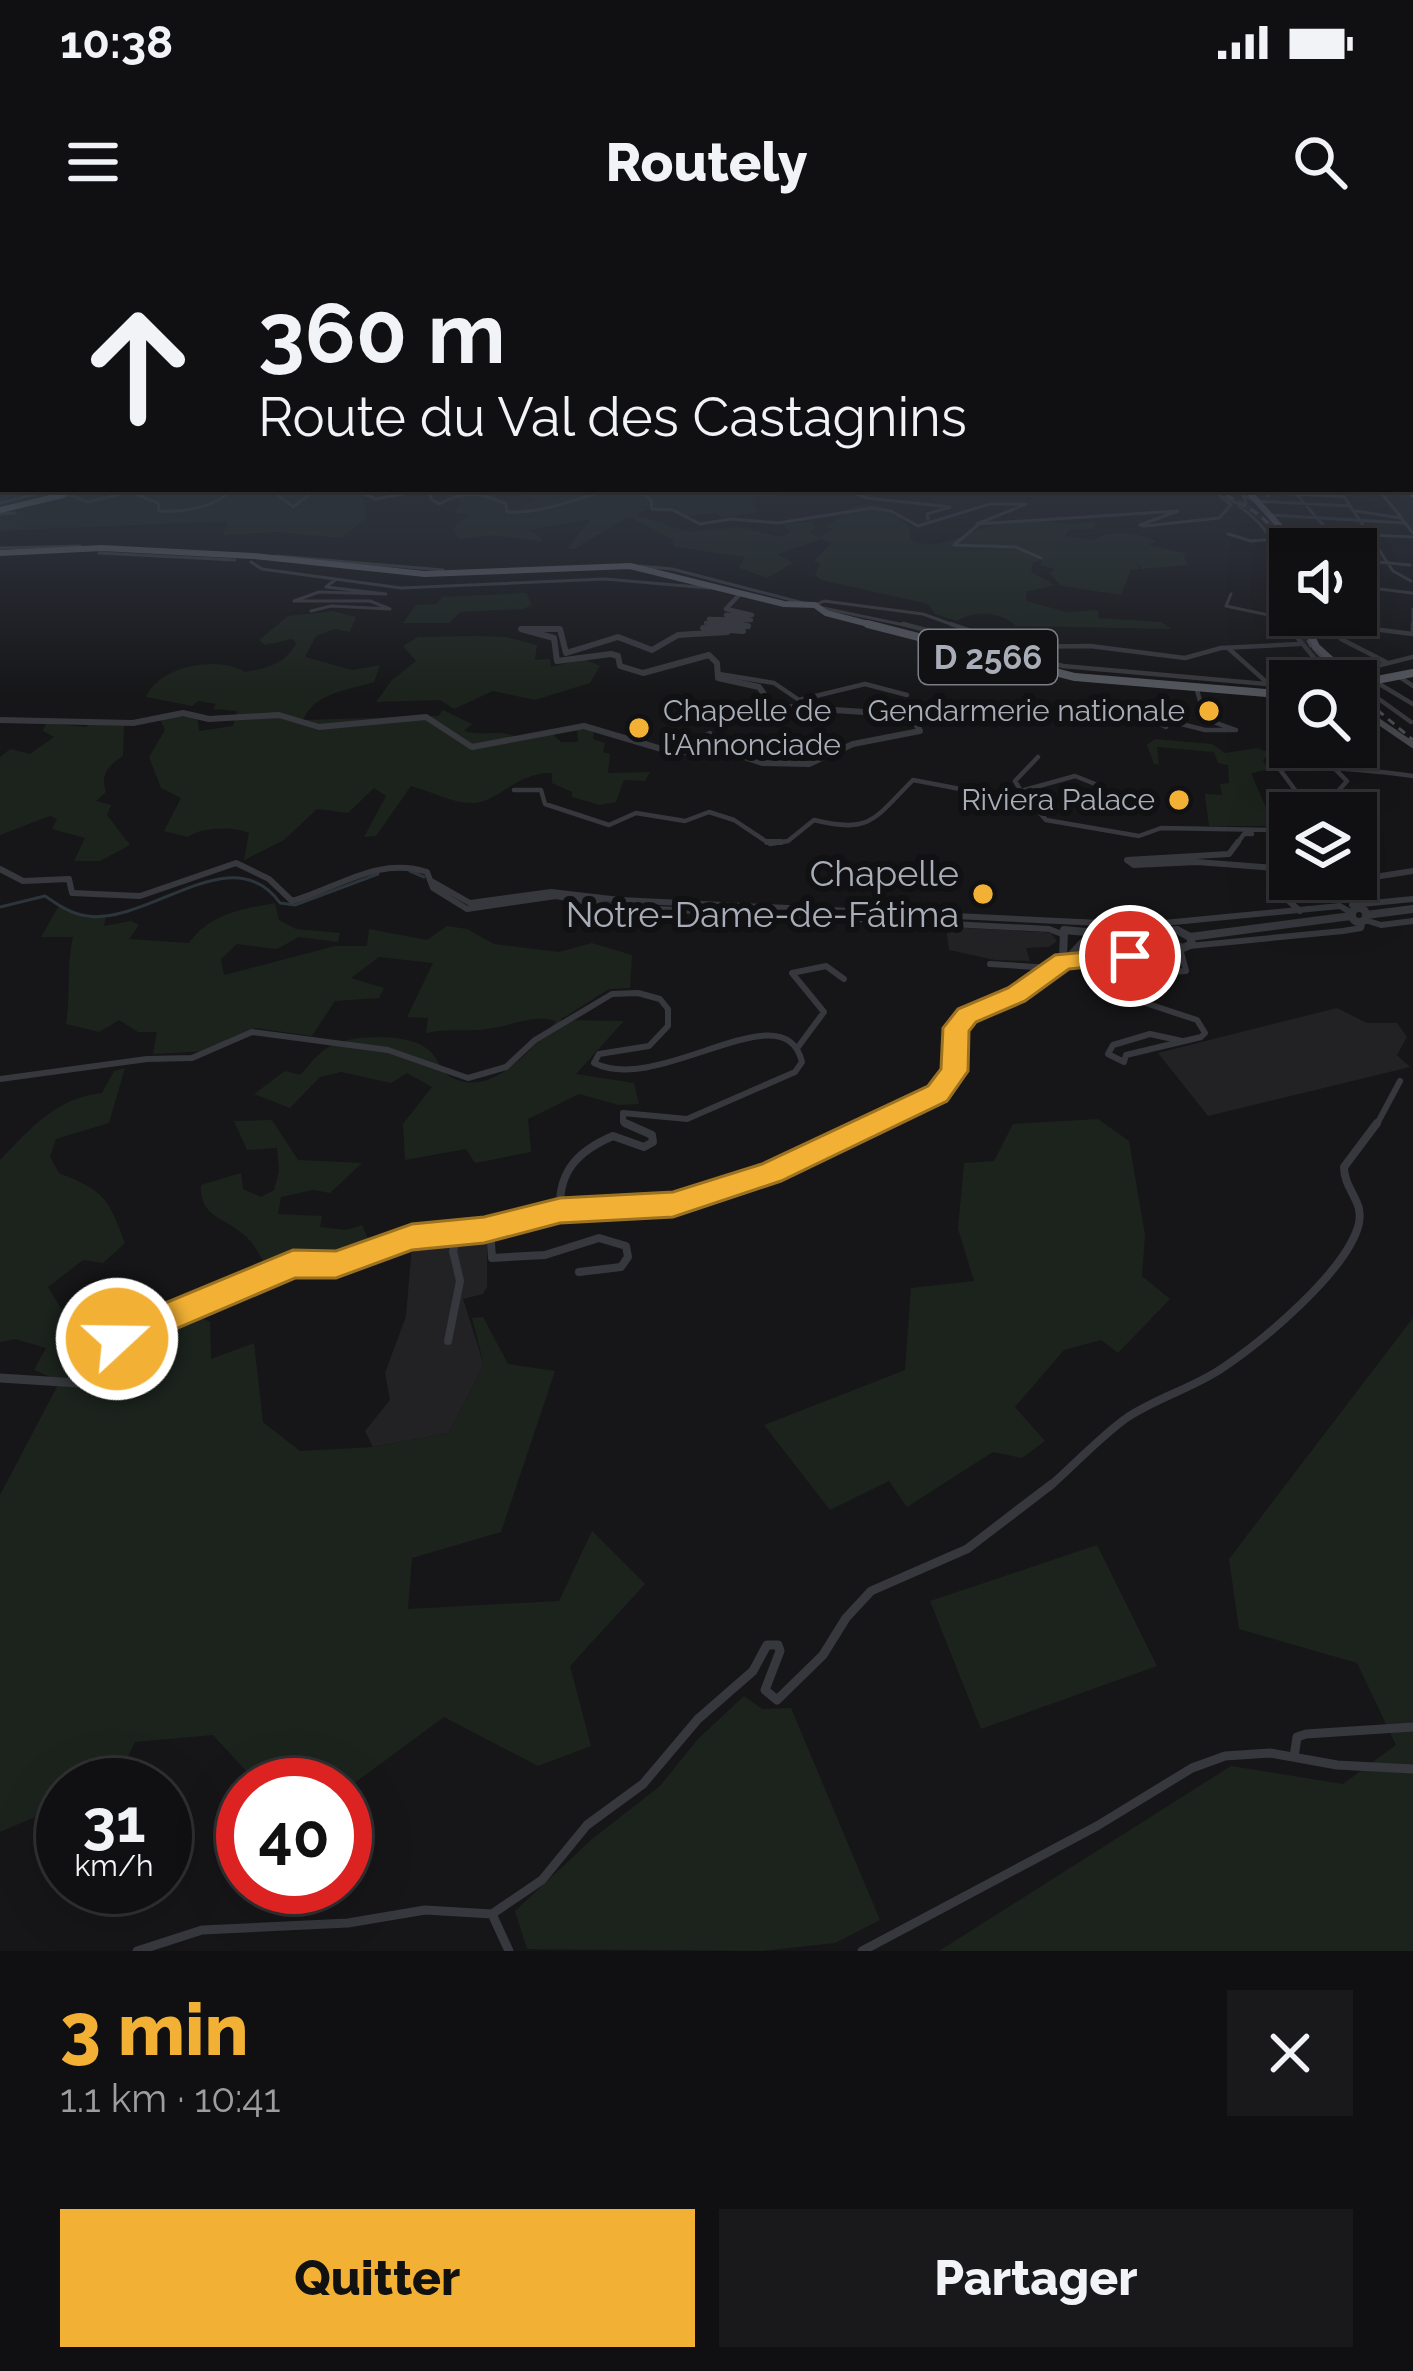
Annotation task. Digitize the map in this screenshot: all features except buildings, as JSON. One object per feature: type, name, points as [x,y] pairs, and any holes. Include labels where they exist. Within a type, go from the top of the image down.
[{"type":"main road","points":[[0,551],[256,559]]},
{"type":"main road","name":"D 2566","points":[[256,559],[412,571],[629,571],[812,608],[1049,669],[1197,691],[1269,692]]},
{"type":"main road","name":"D 2566","points":[[716,588],[812,608]]},
{"type":"main road","points":[[1310,636],[1331,660]]},
{"type":"main road","points":[[1377,679],[1413,673]]},
{"type":"main road","points":[[1377,720],[1413,745]]},
{"type":"street","points":[[964,536],[954,544],[1016,547],[1041,559]]},
{"type":"street","points":[[1233,536],[1269,542]]},
{"type":"street","points":[[1386,536],[1390,536]]},
{"type":"street","points":[[1377,546],[1387,562],[1408,578]]},
{"type":"street","points":[[0,551],[82,550]]},
{"type":"street","points":[[256,559],[259,568],[395,588],[672,569],[812,608],[824,601],[950,621],[979,637],[1012,646],[1090,646],[1185,658],[1228,648],[1299,644]]},
{"type":"street","points":[[1377,561],[1412,564],[1408,578],[1413,595],[1377,589]]},
{"type":"street","points":[[395,588],[412,571]]},
{"type":"street","points":[[629,571],[716,588]]},
{"type":"street","points":[[311,611],[331,606],[390,609],[370,601],[294,601],[319,592],[386,594],[326,587],[335,580]]},
{"type":"street","points":[[0,721],[127,723],[183,713],[209,718],[279,715],[320,727],[426,717],[472,747],[584,726],[673,752],[721,749],[769,765],[814,764],[865,741],[913,735],[920,726],[910,717],[879,709],[821,714],[782,709],[767,703],[759,686],[722,680],[709,655],[643,673],[620,665],[618,656],[611,654],[557,661],[554,638],[520,629],[560,629],[566,653],[618,637],[652,650],[678,635],[727,632],[705,628],[742,631],[706,623],[748,626],[709,618],[751,620],[726,615],[752,615],[726,609],[739,595]]},
{"type":"street","points":[[1231,595],[1226,606],[1269,615]]},
{"type":"street","points":[[1377,630],[1413,633],[1413,609]]},
{"type":"street","points":[[1291,636],[1310,660]]},
{"type":"street","points":[[1341,639],[1389,663]]},
{"type":"street","points":[[1053,646],[1049,669],[1269,691]]},
{"type":"street","points":[[1228,648],[1269,681]]},
{"type":"street","points":[[1377,670],[1413,657]]},
{"type":"street","points":[[716,673],[774,682],[794,699],[831,696],[865,684],[907,694]]},
{"type":"street","points":[[1398,676],[1413,686]]},
{"type":"street","points":[[1377,683],[1386,684],[1413,704]]},
{"type":"street","points":[[1156,719],[1192,731],[1236,730],[1205,719],[1197,691]]},
{"type":"street","points":[[1377,697],[1411,722]]},
{"type":"street","points":[[673,752],[710,733]]},
{"type":"street","points":[[1038,757],[1015,781],[1021,791],[1075,776],[1100,786],[1076,804],[1038,811]]},
{"type":"street","points":[[1331,768],[1347,781],[1337,792]]},
{"type":"street","points":[[1364,768],[1413,776]]},
{"type":"street","points":[[514,790],[541,790],[545,804],[612,825],[637,813],[686,821],[709,812],[734,820],[770,844],[788,841],[814,820],[847,828],[868,826],[913,780],[997,796],[1038,811],[1046,820],[1139,836],[1161,828],[1269,830]]},
{"type":"street","points":[[1269,834],[1244,834],[1233,852],[1222,855],[1127,860],[1138,865],[1197,862],[1269,871]]},
{"type":"street","points":[[0,869],[23,881],[69,879],[72,893],[105,898],[140,896],[236,863],[269,879],[292,901],[396,864],[417,867],[447,901],[467,909],[556,896],[618,907],[1049,929],[1178,942],[1343,931],[1361,928],[1365,918]]},
{"type":"street","points":[[1352,911],[1353,882],[1359,878],[1413,871]]},
{"type":"street","points":[[433,882],[470,903],[551,892],[620,900],[1052,922],[1074,934],[1176,927],[1340,906],[1381,925],[1413,921]]},
{"type":"street","points":[[990,964],[1056,965],[1166,952],[1178,942],[1413,899]]},
{"type":"street","points":[[1288,900],[1300,911]]},
{"type":"street","points":[[1365,918],[1413,909]]},
{"type":"street","points":[[1052,922],[1074,934]]},
{"type":"street","points":[[1176,927],[1178,942]]},
{"type":"street","points":[[1176,927],[1186,971],[1157,974],[1114,989],[1123,999],[1202,1024],[1206,1030],[1201,1036],[1182,1041],[1126,1054],[1124,1062],[1108,1054],[1112,1045],[1150,1034],[1182,1041]]},
{"type":"street","points":[[0,1378],[78,1383],[129,1331],[177,1317],[279,1268],[310,1262],[336,1264],[412,1237],[490,1228],[560,1211],[693,1200],[778,1170],[928,1098],[954,1071],[958,1024],[1024,990],[1056,965],[1074,934]]},
{"type":"street","points":[[1056,965],[1074,934]]},
{"type":"street","points":[[798,1047],[824,1012],[792,973],[826,966],[844,979]]},
{"type":"street","points":[[0,1079],[146,1059],[192,1058],[252,1033],[388,1050],[469,1078],[506,1067],[535,1040],[603,998],[624,992],[660,1000],[668,1009],[668,1025],[649,1046],[599,1054],[594,1063],[604,1070],[639,1070],[714,1051],[758,1033],[782,1035],[798,1047],[802,1062],[795,1072],[697,1116],[668,1120],[623,1113],[623,1122],[650,1133],[653,1142],[644,1147],[613,1136],[570,1162],[560,1179],[560,1211]]},
{"type":"street","points":[[137,1951],[202,1930],[348,1924],[425,1910],[492,1914],[531,1890],[586,1825],[643,1784],[698,1719],[754,1671],[767,1645],[778,1645],[780,1651],[765,1690],[777,1700],[823,1655],[865,1596],[981,1540],[1039,1498],[1127,1418],[1223,1368],[1286,1315],[1319,1284],[1355,1238],[1361,1203],[1344,1176],[1344,1167],[1369,1138],[1400,1081]]},
{"type":"street","points":[[490,1228],[492,1258],[548,1254],[585,1240],[613,1238],[626,1246],[628,1257],[621,1267],[579,1272]]},
{"type":"street","points":[[448,1341],[460,1281],[453,1251],[459,1232]]},
{"type":"street","points":[[1294,1757],[1298,1737],[1306,1734],[1413,1727]]},
{"type":"street","points":[[862,1951],[1097,1826],[1192,1768],[1249,1752],[1413,1769]]},
{"type":"street","points":[[492,1914],[509,1951]]},
{"type":"shaded area","points":[[458,536],[538,536],[543,539],[491,536],[460,540]]},
{"type":"shaded area","points":[[578,536],[597,536],[575,549],[568,548]]},
{"type":"shaded area","points":[[666,536],[910,536],[911,540],[934,544],[963,536],[1094,540],[1140,536],[1156,541],[1149,545],[1188,554],[1184,555],[1188,565],[1142,569],[1137,563],[1139,569],[1131,570],[1121,595],[1061,586],[1050,573],[1055,569],[1040,565],[1042,559],[1033,563],[1031,572],[1055,585],[1026,592],[1026,601],[1067,612],[1098,610],[1099,618],[1161,622],[1172,629],[1016,626],[987,614],[957,621],[935,614],[928,604],[821,580],[815,575],[820,564],[814,561],[831,543],[822,539],[777,554],[793,563],[767,578],[739,568],[745,557],[674,547]]},
{"type":"shaded area","points":[[526,593],[532,605],[523,609],[460,612],[449,623],[403,623],[416,605],[437,604],[442,597]]},
{"type":"shaded area","points":[[333,611],[356,617],[350,632],[335,629],[316,636],[305,657],[352,670],[380,665],[374,682],[323,698],[303,720],[438,716],[443,710],[472,724],[464,731],[471,733],[520,739],[551,733],[561,742],[578,742],[577,729],[594,730],[593,739],[605,743],[603,752],[610,754],[608,773],[650,772],[645,781],[624,780],[616,802],[600,805],[572,797],[572,792],[552,783],[552,773],[527,778],[489,799],[469,803],[411,786],[376,836],[364,837],[386,796],[374,788],[348,813],[317,809],[284,840],[244,860],[249,833],[209,829],[188,837],[164,831],[181,798],[161,788],[149,757],[165,730],[160,719],[186,716],[198,720],[199,731],[233,726],[237,711],[213,709],[216,704],[198,701],[192,706],[146,697],[153,686],[176,671],[205,664],[245,672],[275,664],[296,643],[292,639],[265,645],[259,640],[288,616]]},
{"type":"shaded area","points":[[474,636],[537,645],[535,660],[550,659],[551,667],[584,659],[600,666],[590,683],[535,700],[493,691],[454,709],[440,700],[376,702],[392,680],[416,661],[403,646],[418,637]]},
{"type":"shaded area","points":[[1299,636],[1307,636],[1328,660],[1320,660]]},
{"type":"shaded area","points":[[91,722],[124,726],[123,756],[107,771],[106,792],[96,801],[111,805],[107,815],[130,845],[100,861],[74,861],[85,838],[52,829],[57,819],[50,816],[0,835],[0,757],[10,749],[30,754],[54,737],[43,731],[46,723],[86,727]]},
{"type":"shaded area","points":[[1155,739],[1212,744],[1225,753],[1258,748],[1269,753],[1263,760],[1268,770],[1251,773],[1269,814],[1269,826],[1209,826],[1205,794],[1222,795],[1220,784],[1229,783],[1228,765],[1218,763],[1214,752],[1157,747],[1159,765],[1154,764],[1147,745]]},
{"type":"shaded area","points":[[275,903],[279,920],[296,929],[340,933],[338,942],[299,937],[277,949],[237,944],[221,959],[224,975],[335,946],[367,946],[369,929],[427,940],[447,926],[467,929],[494,944],[559,952],[592,943],[632,955],[630,988],[609,989],[560,1020],[624,1021],[576,1074],[634,1083],[639,1104],[619,1105],[579,1094],[528,1119],[531,1152],[475,1163],[466,1149],[405,1160],[403,1124],[432,1087],[407,1073],[391,1083],[341,1072],[320,1077],[290,1108],[254,1094],[285,1071],[300,1075],[327,1048],[362,1038],[417,1043],[430,1051],[449,1076],[480,1082],[509,1068],[556,1021],[538,1019],[426,1033],[428,1018],[407,1017],[433,963],[379,957],[351,978],[384,988],[379,998],[335,1001],[312,1036],[255,1028],[208,1051],[153,1054],[157,1032],[138,1032],[119,1020],[99,1032],[66,1024],[73,937],[41,937],[60,904],[87,918],[106,917],[104,926],[131,921],[139,925],[129,939],[189,943],[216,919]]},
{"type":"shaded area","points":[[946,927],[1051,933],[1057,941],[1049,947],[1026,948],[1030,961],[995,960],[949,950]]},
{"type":"shaded area","points":[[1337,1008],[1367,1023],[1397,1023],[1407,1037],[1397,1055],[1410,1067],[1208,1116],[1158,1053]]},
{"type":"shaded area","points":[[125,1068],[109,1123],[56,1139],[50,1157],[59,1173],[103,1198],[125,1243],[103,1263],[83,1260],[48,1287],[62,1310],[82,1318],[105,1279],[116,1286],[110,1323],[114,1348],[197,1316],[210,1322],[211,1359],[254,1343],[263,1422],[300,1451],[374,1447],[449,1433],[484,1365],[472,1318],[483,1317],[508,1364],[555,1371],[501,1532],[412,1558],[408,1609],[559,1601],[592,1531],[645,1584],[570,1666],[591,1746],[538,1766],[444,1717],[372,1770],[372,1758],[234,1758],[213,1735],[135,1742],[127,1758],[36,1758],[36,1817],[0,1832],[0,1495],[60,1381],[34,1370],[46,1348],[15,1339],[0,1342],[0,1160],[45,1116],[71,1101],[102,1093],[114,1071]]},
{"type":"shaded area","points":[[1098,1119],[1129,1141],[1145,1235],[1142,1276],[1170,1299],[1118,1353],[1101,1340],[1064,1350],[1015,1407],[1045,1441],[1022,1458],[993,1452],[907,1507],[889,1481],[830,1510],[764,1425],[905,1370],[911,1288],[974,1281],[958,1229],[964,1163],[994,1161],[1013,1124]]},
{"type":"shaded area","points":[[272,1120],[298,1160],[362,1163],[330,1193],[313,1190],[281,1197],[278,1214],[322,1216],[320,1227],[346,1230],[362,1225],[370,1243],[339,1257],[309,1254],[268,1269],[248,1239],[204,1204],[201,1185],[241,1173],[243,1189],[261,1197],[274,1190],[279,1171],[277,1148],[247,1150],[234,1121]]},
{"type":"shaded area","points":[[487,1226],[487,1287],[483,1294],[463,1299],[484,1365],[449,1433],[373,1447],[365,1431],[390,1400],[385,1373],[406,1316],[413,1234]]},
{"type":"shaded area","points":[[1413,1318],[1413,1951],[939,1951],[1231,1766],[1343,1784],[1396,1745],[1357,1663],[1239,1629],[1229,1559]]},
{"type":"shaded area","points":[[1097,1545],[1157,1666],[981,1729],[930,1601]]},
{"type":"shaded area","points":[[744,1696],[762,1709],[791,1708],[880,1920],[835,1943],[761,1951],[527,1949],[515,1911],[591,1840],[660,1786],[698,1739]]},
{"type":"waterway","points":[[410,871],[424,877]]},
{"type":"waterway","points":[[0,907],[45,896],[81,915],[111,915],[214,880],[238,878],[260,885],[280,903],[295,905],[378,874]]},
{"type":"railway","points":[[1306,636],[1325,660]]},
{"type":"railway","points":[[1377,710],[1413,740]]},
{"type":"place","name":"Gendarmerie nationale","points":[[1209,711]]},
{"type":"place","name":"Chapelle de l'Annonciade","points":[[639,728]]},
{"type":"place","name":"Riviera Palace","points":[[1179,800]]},
{"type":"place","name":"Chapelle Notre-Dame-de-Fátima","points":[[983,894]]},
{"type":"route","points":[[117,1339],[293,1264],[344,1263],[412,1237],[484,1230],[560,1211],[673,1204],[770,1173],[937,1093],[954,1071],[956,1028],[967,1016],[1016,994],[1063,961],[1130,956]]}]
